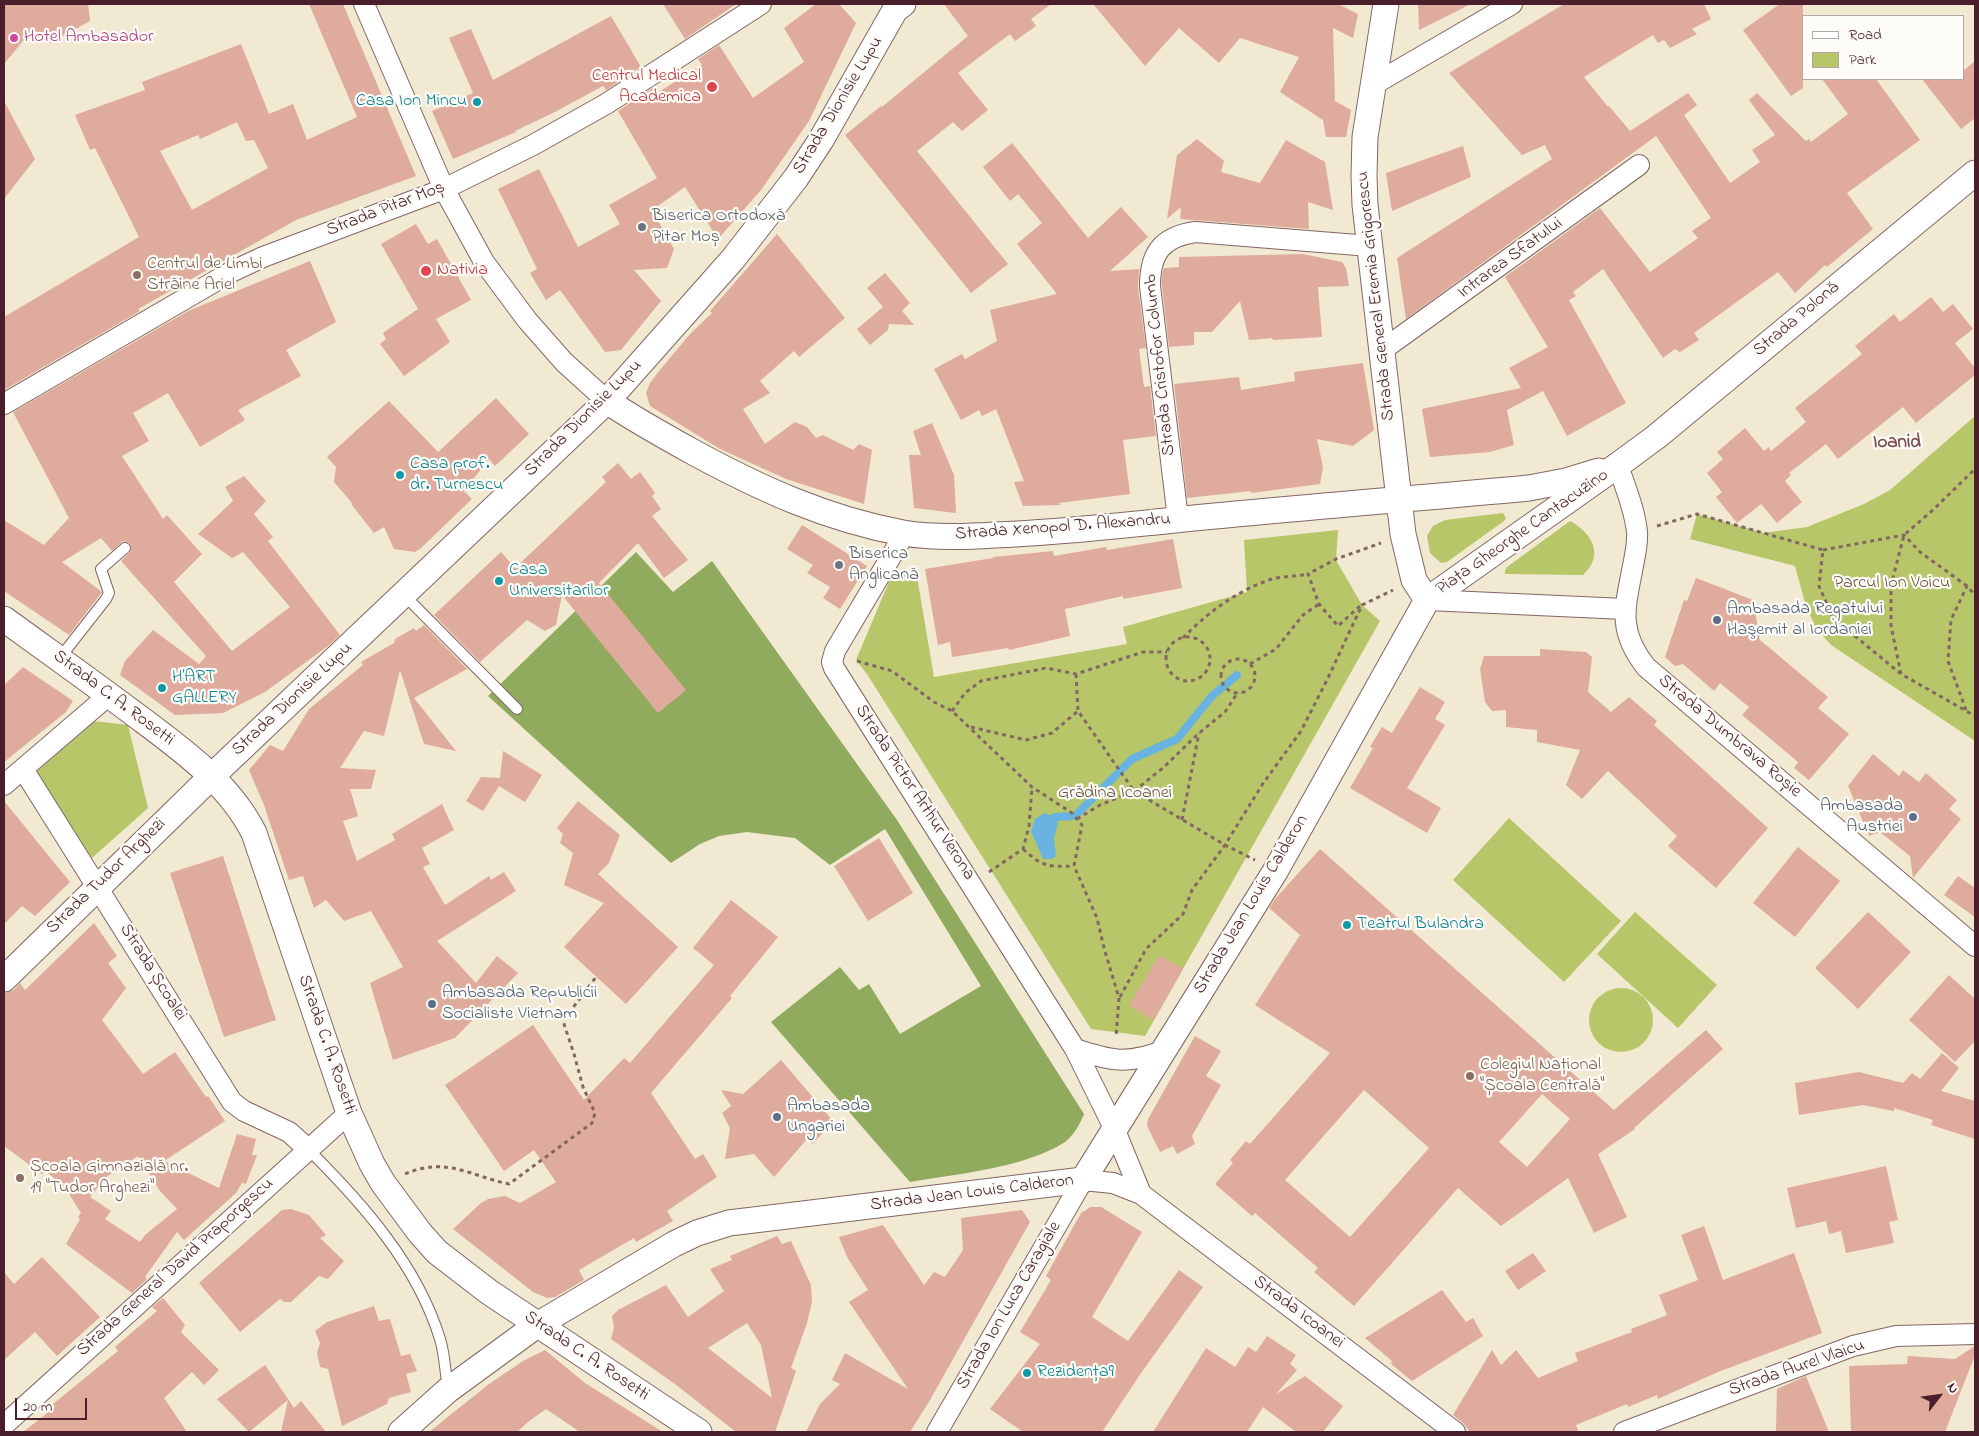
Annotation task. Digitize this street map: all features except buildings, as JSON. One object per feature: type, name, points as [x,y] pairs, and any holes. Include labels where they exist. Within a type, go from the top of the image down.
[{"type":"street","points":[[364,4],[444,189],[474,245],[507,294],[564,362],[607,401]]},
{"type":"street","name":"Strada Pitar Moș","points":[[4,404],[231,272],[263,257],[444,189],[533,145],[606,104],[761,4]]},
{"type":"street","name":"Strada General Eremia Grigorescu","points":[[1386,4],[1364,137],[1364,176],[1381,351],[1399,500]]},
{"type":"street","points":[[1371,86],[1512,4]]},
{"type":"street","name":"Strada Dionisie Lupu","points":[[211,776],[607,401],[732,259],[796,178],[821,140],[896,6]]},
{"type":"street","name":"Intrarea Sfatului","points":[[1381,351],[1502,266],[1639,165]]},
{"type":"street","name":"Strada Polonă","points":[[1618,466],[1656,437],[1975,173]]},
{"type":"street","name":"Strada Cristofor Columb","points":[[1178,519],[1150,286],[1152,261],[1158,250],[1167,241],[1181,234],[1195,232],[1370,246]]},
{"type":"street","name":"Strada Xenopol D. Alexandru","points":[[607,401],[636,420],[769,491],[811,509],[864,525],[905,534],[960,537],[1073,531],[1178,519],[1399,500]]},
{"type":"street","name":"Piața Gheorghe Cantacuzino","points":[[1421,590],[1403,534],[1399,500],[1546,485],[1618,466]]},
{"type":"street","name":"Piața Gheorghe Cantacuzino","points":[[1421,590],[1625,608],[1637,545],[1637,532],[1618,466]]},
{"type":"street","name":"Piața Gheorghe Cantacuzino","points":[[1421,590],[1618,466]]},
{"type":"street","name":"Strada Pictor Arthur Verona","points":[[905,534],[833,656],[834,668],[1075,1049],[1114,1128]]},
{"type":"street","name":"Strada Jean Louis Calderon","points":[[401,1432],[448,1390],[537,1325],[674,1244],[697,1233],[729,1223],[1083,1180],[1276,870],[1421,590]]},
{"type":"street","name":"Strada Dumbrava Roșie","points":[[1625,608],[1629,640],[1636,654],[1646,667],[1975,946]]},
{"type":"street","name":"Strada C. A. Rosetti","points":[[4,619],[176,745],[211,776],[239,807],[254,834],[349,1113],[372,1164],[383,1183],[420,1233],[437,1252],[462,1273],[698,1432]]},
{"type":"street","points":[[4,785],[109,695]]},
{"type":"street","name":"Strada Școalei","points":[[23,769],[98,885],[232,1102],[244,1111],[289,1132],[308,1149]]},
{"type":"street","name":"Strada Tudor Arghezi","points":[[4,979],[211,776]]},
{"type":"street","points":[[1075,1049],[1112,1060],[1132,1060],[1148,1057],[1164,1050]]},
{"type":"street","name":"Strada General David Praporgescu","points":[[4,1425],[349,1113]]},
{"type":"street","points":[[1114,1128],[1141,1194]]},
{"type":"street","name":"Strada Icoanei","points":[[1083,1180],[1113,1183],[1141,1194],[1455,1432]]},
{"type":"street","name":"Strada Ion Luca Caragiale","points":[[937,1432],[1083,1180]]},
{"type":"street","name":"Strada Aurel Vlaicu","points":[[1624,1432],[1853,1346],[1896,1336],[1975,1334]]},
{"type":"lane","points":[[60,659],[106,599],[109,593],[102,569],[125,548]]},
{"type":"lane","points":[[404,595],[518,708]]},
{"type":"lane","points":[[308,1149],[349,1190],[387,1237],[409,1271],[430,1310],[440,1341],[448,1390]]},
{"type":"path","points":[[1637,532],[1697,514],[1823,550],[1904,534],[1934,509],[1975,469]]},
{"type":"path","points":[[1183,638],[1203,617],[1232,598],[1258,585],[1277,578],[1308,574],[1336,560],[1403,534]]},
{"type":"path","points":[[1904,534],[1920,552],[1967,586],[1975,595]]},
{"type":"path","points":[[1900,674],[1891,626],[1891,585],[1904,534]]},
{"type":"path","points":[[1823,550],[1819,586],[1832,618],[1900,674],[1975,716]]},
{"type":"path","points":[[1308,574],[1320,604],[1338,626],[1362,605],[1421,590]]},
{"type":"path","points":[[1966,710],[1948,661],[1951,620],[1967,586]]},
{"type":"path","points":[[1250,664],[1276,649],[1303,615],[1320,604]]},
{"type":"path","points":[[1112,1060],[1119,998],[1146,949],[1183,914],[1192,890],[1225,845],[1262,785],[1301,731],[1362,605]]},
{"type":"path","points":[[1183,638],[1197,639],[1207,648],[1210,662],[1204,675],[1190,681],[1176,678],[1167,666],[1167,652],[1176,640],[1183,638]]},
{"type":"path","points":[[838,647],[856,660],[892,671],[934,702],[952,711],[1032,787],[1072,813],[1082,825],[1074,866],[1097,918],[1119,998]]},
{"type":"path","points":[[952,711],[965,693],[981,681],[1046,668],[1076,674],[1143,652],[1167,652]]},
{"type":"path","points":[[1236,659],[1250,664],[1254,674],[1252,684],[1244,691],[1238,692],[1224,686],[1222,669],[1226,664],[1236,659]]},
{"type":"path","points":[[1076,674],[1078,712],[1134,791],[1225,845],[1276,870]]},
{"type":"path","points":[[1077,819],[1100,805],[1134,791],[1163,768],[1199,733],[1225,712],[1238,692]]},
{"type":"path","points":[[970,727],[1026,740],[1052,733],[1078,712]]},
{"type":"path","points":[[1182,820],[1199,733]]},
{"type":"path","points":[[972,884],[1024,849],[1029,826],[1032,787]]},
{"type":"path","points":[[1024,849],[1036,860],[1051,867],[1074,866]]},
{"type":"path","points":[[383,1183],[409,1172],[436,1166],[469,1170],[488,1180],[508,1184],[592,1123],[595,1113],[584,1087],[563,1021],[596,977]]},
{"type":"green space","name":"Parcul Ion Voicu","points":[[1975,416],[1975,741],[1831,645],[1816,628],[1806,606],[1795,566],[1690,539],[1697,514],[1764,533],[1807,527],[1864,504],[1890,490]]},
{"type":"green space","points":[[1503,513],[1506,518],[1504,521],[1447,562],[1441,563],[1430,553],[1427,536],[1433,526],[1445,520]]},
{"type":"green space","points":[[1570,521],[1590,538],[1593,545],[1593,560],[1583,575],[1505,574],[1507,567]]},
{"type":"green space","name":"Grădina Icoanei","points":[[1338,530],[1336,560],[1362,605],[1380,621],[1145,1036],[1091,1029],[867,674],[856,660],[894,570],[916,571],[934,677],[1127,644],[1123,627],[1247,592],[1244,540]]},
{"type":"green space","points":[[636,552],[673,592],[712,561],[897,820],[1084,1114],[1081,1122],[1065,1142],[1049,1151],[1011,1164],[910,1182],[771,1022],[840,967],[859,990],[869,984],[900,1034],[981,986],[885,829],[830,865],[795,838],[747,832],[719,836],[700,844],[671,863],[488,696]]},
{"type":"green space","points":[[93,721],[128,725],[148,808],[92,858],[35,773]]},
{"type":"green space","points":[[1509,818],[1621,921],[1564,982],[1453,880]]},
{"type":"green space","points":[[1635,912],[1717,985],[1678,1028],[1597,954]]},
{"type":"green space","points":[[1621,988],[1639,993],[1644,997],[1648,1002],[1653,1020],[1648,1038],[1644,1043],[1639,1047],[1621,1052],[1603,1047],[1598,1043],[1594,1038],[1589,1020],[1594,1002],[1598,997],[1603,993]]},
{"type":"water","points":[[1045,813],[1055,817],[1058,823],[1054,838],[1056,856],[1052,859],[1043,859],[1031,831],[1035,819]]},
{"type":"waterway","points":[[1055,817],[1075,816],[1132,759],[1177,739],[1212,696],[1237,675]]},
{"type":"place","name":"Hotel Ambasador","points":[[14,38]]},
{"type":"place","name":"Centrul Medical Academica","points":[[712,87]]},
{"type":"place","name":"Casa Ion Mincu","points":[[477,102]]},
{"type":"place","name":"Biserica Ortodoxă Pitar Moș","points":[[642,227]]},
{"type":"place","name":"Nativia","points":[[426,271]]},
{"type":"place","name":"Centrul de Limbi Străine Ariel","points":[[137,275]]},
{"type":"place","name":"Casa prof. dr. Turnescu","points":[[400,475]]},
{"type":"place","name":"Biserica Anglicană","points":[[839,565]]},
{"type":"place","name":"Casa Universitarilor","points":[[499,581]]},
{"type":"place","name":"Ambasada Regatului Haşemit al Iordaniei","points":[[1717,620]]},
{"type":"place","name":"H’ART GALLERY","points":[[162,688]]},
{"type":"place","name":"Ambasada Austriei","points":[[1913,817]]},
{"type":"place","name":"Teatrul Bulandra","points":[[1347,925]]},
{"type":"place","name":"Ambasada Republicii Socialiste Vietnam","points":[[432,1004]]},
{"type":"place","name":"Colegiul Național \"Școala Centrală\"","points":[[1470,1076]]},
{"type":"place","name":"Ambasada Ungariei","points":[[777,1117]]},
{"type":"place","name":"Școala Gimnazială nr. 19 \"Tudor Arghezi\"","points":[[20,1178]]},
{"type":"place","name":"Rezidența9","points":[[1027,1373]]},
{"type":"district","name":"Ioanid","points":[[1897,444]]}]
